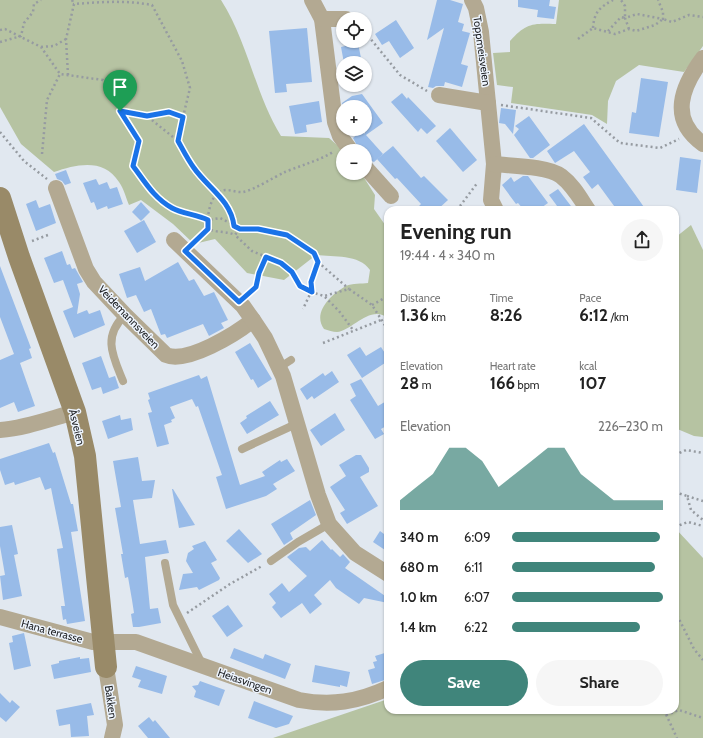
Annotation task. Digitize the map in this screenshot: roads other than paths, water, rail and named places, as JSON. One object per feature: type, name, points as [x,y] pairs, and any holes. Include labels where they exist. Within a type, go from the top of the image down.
[{"type":"street","points":[[312,0],[322,19],[335,122],[340,136],[345,144]]},
{"type":"street","name":"Toppmeisveien","points":[[472,0],[476,8],[481,32],[494,164],[491,200],[494,206]]},
{"type":"street","points":[[322,19],[336,19]]},
{"type":"street","points":[[703,58],[690,74],[682,94],[682,106],[689,131],[703,144]]},
{"type":"street","name":"Toppmeisveien","points":[[439,95],[488,103]]},
{"type":"street","points":[[494,164],[545,170],[560,176],[574,189],[585,206]]},
{"type":"street","points":[[372,175],[391,196]]},
{"type":"street","name":"Veidemannsveien","points":[[56,188],[86,269],[94,282],[166,355],[173,358],[192,355],[244,328],[254,320]]},
{"type":"street","name":"Åsveien","points":[[0,198],[19,257],[75,412],[86,466],[106,667]]},
{"type":"street","points":[[174,240],[239,302],[285,363],[296,424],[318,495],[329,524],[355,553],[384,571]]},
{"type":"street","points":[[0,430],[18,429],[75,412]]},
{"type":"street","name":"Hana terrasse","points":[[0,616],[65,635],[93,642],[104,642]]},
{"type":"street","name":"Heiasvingen","points":[[104,642],[136,642],[299,700],[313,703],[342,703],[371,696],[384,690]]},
{"type":"street","name":"Bakken","points":[[106,667],[115,725],[112,738]]},
{"type":"lane","points":[[123,381],[113,356],[111,343],[115,327],[125,315]]},
{"type":"lane","points":[[242,449],[296,424]]},
{"type":"lane","points":[[271,561],[329,524]]},
{"type":"lane","points":[[165,563],[170,594],[179,620],[203,666]]}]
